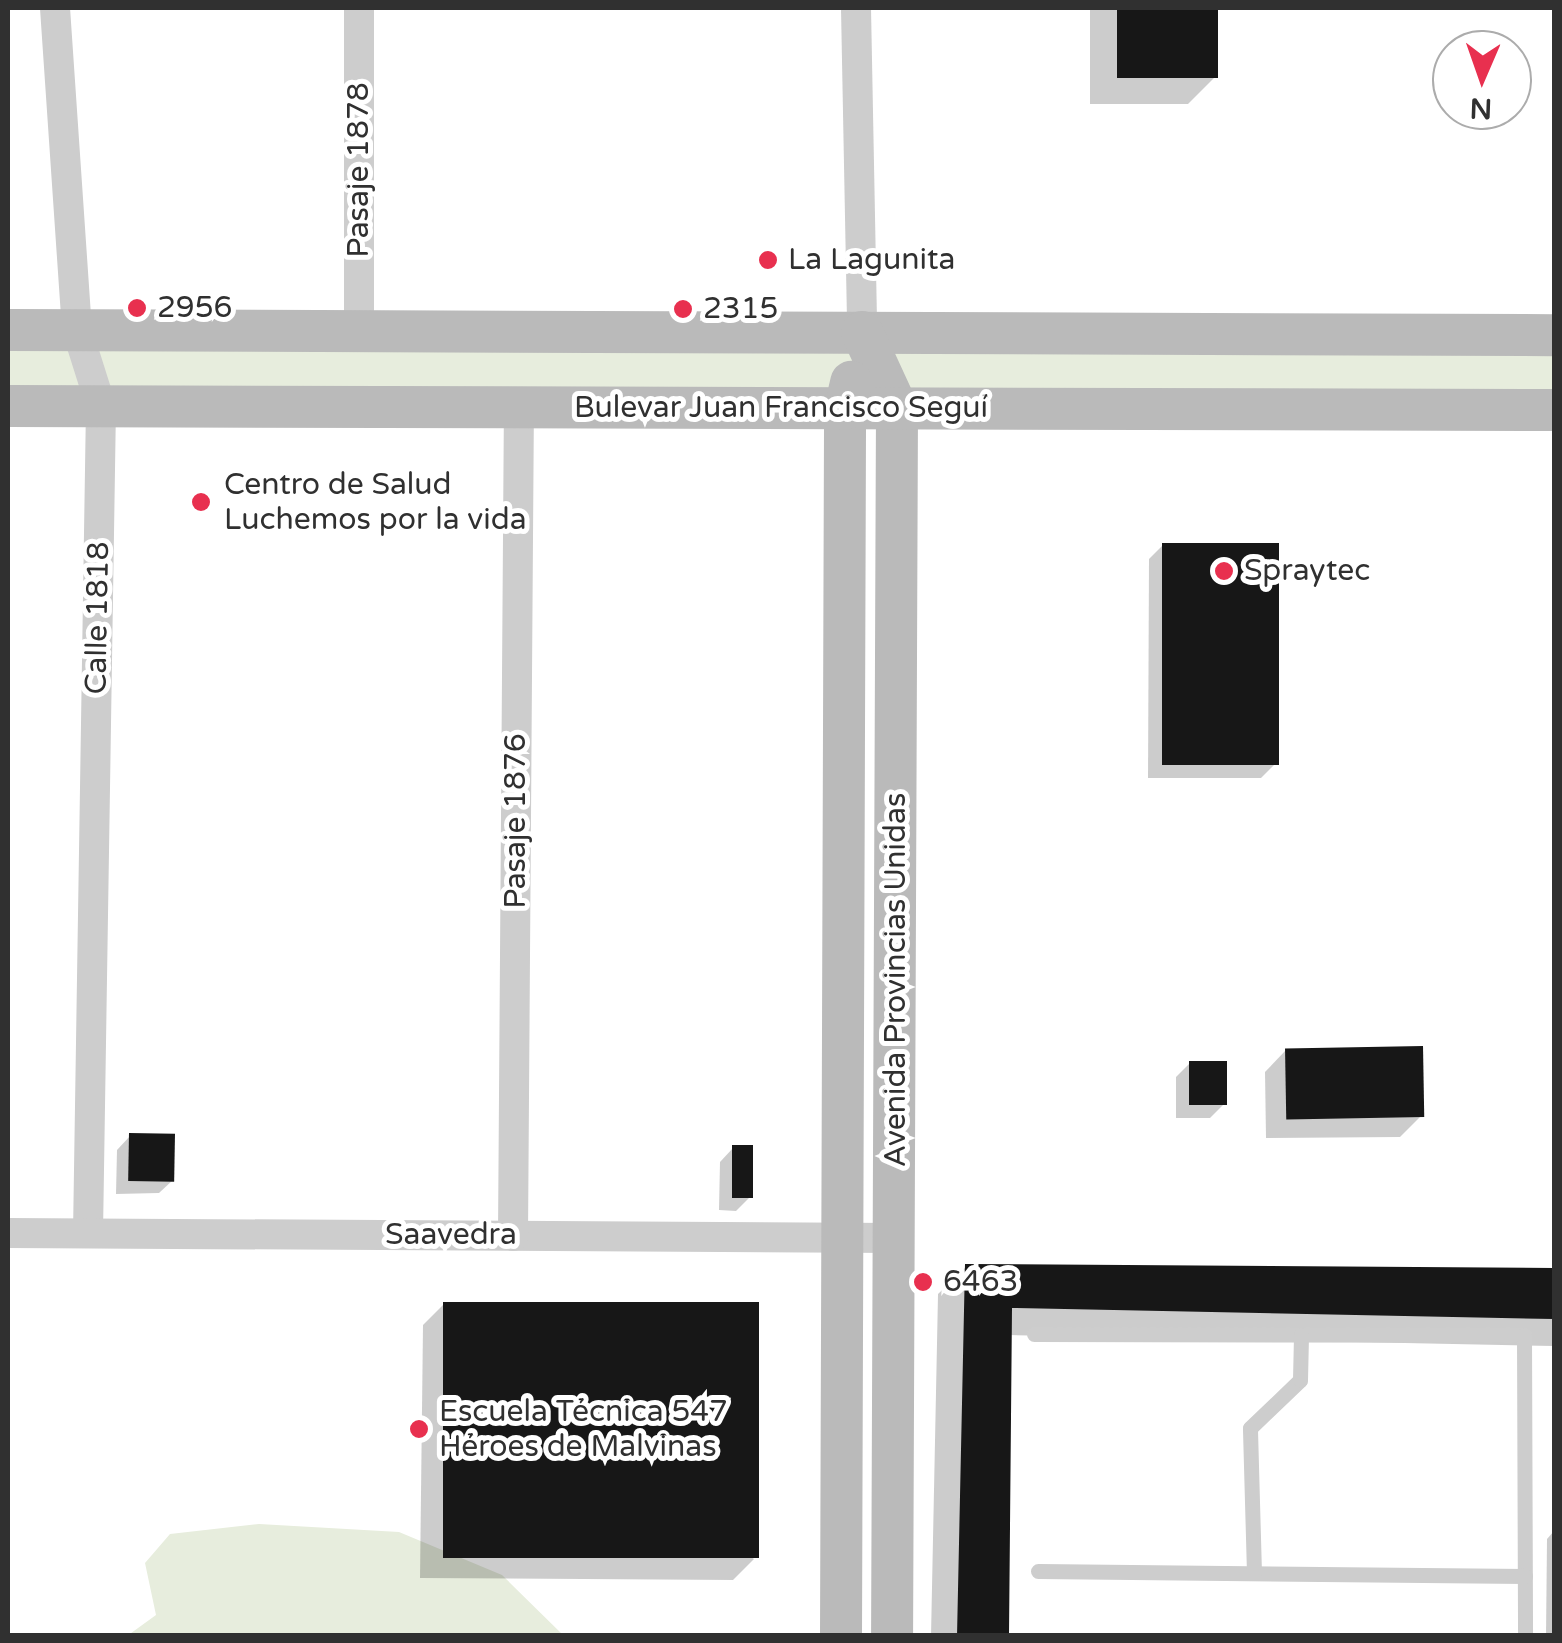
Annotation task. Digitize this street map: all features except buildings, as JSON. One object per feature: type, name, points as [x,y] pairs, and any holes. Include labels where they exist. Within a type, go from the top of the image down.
[{"type":"main road","points":[[8,330],[1554,335]]},
{"type":"main road","name":"Avenida Provincias Unidas","points":[[862,332],[897,408],[892,1636]]},
{"type":"main road","name":"Avenida Provincias Unidas","points":[[841,1636],[845,409],[862,332]]},
{"type":"main road","name":"Bulevar Juan Francisco Seguí","points":[[8,406],[1554,410]]},
{"type":"street","name":"Calle 1818","points":[[55,8],[77,330],[101,406],[88,1234]]},
{"type":"street","name":"Pasaje 1878","points":[[359,8],[359,332]]},
{"type":"street","name":"Avenida Provincias Unidas","points":[[856,8],[862,332]]},
{"type":"street","name":"Pasaje 1876","points":[[513,1236],[519,407]]},
{"type":"street","name":"Saavedra","points":[[8,1233],[895,1238]]},
{"type":"lane","points":[[1034,1334],[1524,1335],[1525,1636]]},
{"type":"lane","points":[[1254,1573],[1250,1428],[1300,1380],[1301,1335]]},
{"type":"lane","points":[[1038,1571],[1525,1576]]},
{"type":"green space","points":[[8,330],[1554,330],[1554,406],[8,406]]},
{"type":"green space","points":[[259,1524],[399,1532],[502,1575],[563,1635],[127,1636],[156,1615],[145,1563],[170,1534]]},
{"type":"place","name":"La Lagunita","points":[[768,260]]},
{"type":"place","name":"2956","points":[[137,308]]},
{"type":"place","name":"2315","points":[[683,309]]},
{"type":"place","name":"Centro de Salud Luchemos por la vida","points":[[201,502]]},
{"type":"place","name":"Spraytec","points":[[1224,571]]},
{"type":"place","name":"6463","points":[[923,1282]]},
{"type":"place","name":"Escuela Técnica 547 Héroes de Malvinas","points":[[419,1429]]}]
